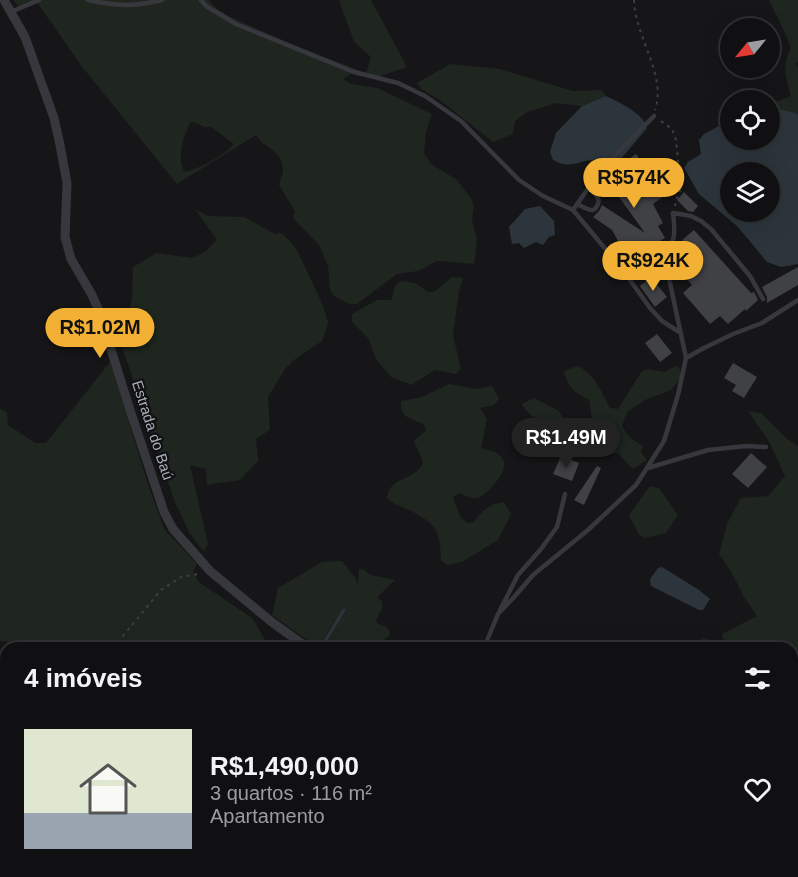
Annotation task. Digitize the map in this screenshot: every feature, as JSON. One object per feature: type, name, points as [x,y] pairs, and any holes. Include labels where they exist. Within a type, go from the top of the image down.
[{"type":"street","name":"Estrada do Baú","points":[[4,0],[25,37],[54,118],[66,183],[65,237],[71,260],[99,311],[165,512],[173,529],[210,572],[299,642]]},
{"type":"lane","points":[[11,12],[39,0]]},
{"type":"lane","points":[[88,0],[122,6],[162,0]]},
{"type":"lane","points":[[201,0],[206,6],[236,24],[354,72],[398,83],[425,96],[461,121],[519,180],[543,196],[573,210],[622,269],[650,308],[662,321],[681,333]]},
{"type":"lane","points":[[573,210],[602,170],[654,116]]},
{"type":"lane","points":[[577,204],[590,210],[597,206],[598,199],[590,188]]},
{"type":"lane","points":[[622,269],[671,244],[674,239],[673,213],[691,216],[711,229],[750,276],[763,299]]},
{"type":"lane","points":[[498,614],[533,575],[588,530],[636,484],[664,441],[687,358],[663,250]]},
{"type":"lane","points":[[687,358],[762,322],[798,300]]},
{"type":"lane","points":[[648,468],[708,450],[746,446],[766,447]]},
{"type":"lane","points":[[486,642],[518,575],[557,527],[565,494]]},
{"type":"path","points":[[634,0],[636,21],[657,77],[658,102],[654,116],[672,129],[676,140],[681,189],[673,213]]},
{"type":"path","points":[[118,642],[161,590],[181,577],[210,572]]},
{"type":"shaded area","points":[[13,0],[209,0],[223,13],[235,19],[358,70],[343,79],[351,84],[377,88],[432,114],[426,132],[424,153],[432,165],[456,179],[471,198],[474,206],[472,220],[477,240],[474,264],[437,261],[418,271],[397,274],[357,304],[349,304],[334,296],[330,290],[328,266],[319,245],[293,218],[295,211],[279,185],[283,170],[277,154],[256,135],[177,184],[83,68],[36,1],[20,8]],"holes":[[[194,122],[204,127],[211,127],[234,144],[211,161],[184,172],[181,153],[190,123]]]},
{"type":"shaded area","points":[[339,0],[371,0],[407,67],[378,77],[366,74],[371,57],[354,42]]},
{"type":"shaded area","points":[[769,0],[798,0],[798,62],[796,63],[798,68],[798,116],[797,113],[780,109],[780,100],[791,96],[785,66],[791,48],[780,18],[778,18]]},
{"type":"shaded area","points":[[450,64],[500,69],[573,91],[602,90],[606,96],[582,106],[556,103],[527,112],[515,121],[513,134],[493,142],[440,100],[421,89],[417,83]]},
{"type":"shaded area","points":[[606,96],[636,113],[647,128],[620,160],[594,159],[568,164],[553,160],[550,152],[556,133],[582,106]]},
{"type":"shaded area","points":[[780,109],[797,113],[798,264],[781,267],[767,262],[732,222],[780,222],[780,162],[720,162],[720,212],[699,194],[684,168],[688,162],[701,154],[699,140],[704,134],[720,125],[720,150],[780,150]]},
{"type":"shaded area","points":[[540,206],[554,221],[555,235],[549,237],[543,245],[536,242],[524,248],[519,243],[512,244],[509,227],[525,209]]},
{"type":"shaded area","points":[[195,209],[208,216],[244,217],[275,234],[282,233],[296,248],[328,321],[322,341],[285,369],[268,397],[270,430],[256,439],[258,461],[240,480],[207,485],[206,469],[190,465],[208,544],[204,552],[189,532],[174,500],[122,347],[132,298],[133,267],[157,253],[192,258],[205,252],[217,240]]},
{"type":"shaded area","points":[[452,277],[463,278],[453,335],[461,369],[456,374],[435,370],[411,385],[391,377],[376,359],[368,338],[352,322],[352,314],[377,300],[391,300],[396,284],[402,281],[415,283],[428,292],[434,292]]},
{"type":"shaded area","points":[[110,362],[164,529],[197,564],[193,572],[199,582],[252,618],[266,642],[0,641],[0,409],[7,412],[8,425],[35,443],[46,443]]},
{"type":"shaded area","points":[[577,366],[593,378],[610,408],[618,409],[642,371],[649,369],[664,372],[676,366],[679,368],[681,373],[679,380],[671,390],[645,400],[627,412],[622,426],[629,437],[643,446],[641,452],[647,460],[633,469],[618,453],[580,456],[559,449],[558,440],[551,428],[532,416],[522,404],[534,398],[559,411],[572,431],[579,436],[587,431],[593,425],[589,400],[573,389],[564,371]]},
{"type":"shaded area","points":[[449,384],[477,389],[492,386],[499,399],[494,405],[480,408],[487,419],[481,448],[500,456],[504,467],[495,483],[481,496],[472,498],[459,493],[453,497],[461,518],[467,523],[474,522],[486,509],[504,502],[511,514],[498,540],[462,562],[447,565],[441,561],[438,534],[431,524],[387,498],[391,487],[414,474],[423,462],[414,441],[426,430],[423,424],[404,414],[401,401],[422,397]]},
{"type":"shaded area","points":[[748,411],[761,413],[786,438],[798,446],[798,642],[724,642],[722,634],[757,616],[719,554],[727,524],[741,498],[768,496],[785,476],[770,443]]},
{"type":"shaded area","points":[[650,486],[659,488],[678,515],[666,533],[645,538],[639,535],[629,515]]},
{"type":"shaded area","points":[[342,561],[358,584],[359,569],[371,575],[395,580],[377,597],[382,602],[382,609],[375,622],[388,628],[390,635],[382,642],[310,642],[272,615],[278,588],[322,562]]},
{"type":"shaded area","points":[[662,567],[710,599],[703,610],[651,586],[650,579],[658,568]]},
{"type":"shaded area","points":[[704,638],[713,642],[696,642]]},
{"type":"building","points":[[636,154],[664,196],[653,204],[663,223],[658,226],[665,238],[629,261],[612,230],[593,217],[602,205],[645,233],[606,179]]},
{"type":"building","points":[[684,192],[698,206],[693,212],[688,211],[677,200]]},
{"type":"building","points":[[694,230],[751,293],[754,292],[758,300],[728,324],[720,316],[710,324],[683,293],[692,285],[670,259],[687,244],[682,240]]},
{"type":"building","points":[[798,267],[798,285],[767,303],[762,287]]},
{"type":"building","points":[[651,277],[667,297],[655,307],[640,286]]},
{"type":"building","points":[[657,334],[672,353],[660,362],[645,343]]},
{"type":"building","points":[[733,363],[757,377],[744,398],[732,391],[736,385],[724,378]]},
{"type":"building","points":[[751,453],[767,467],[748,488],[732,474]]},
{"type":"building","points":[[561,456],[579,463],[572,481],[553,474]]},
{"type":"building","points":[[597,466],[601,468],[584,505],[574,500]]},
{"type":"waterway","points":[[325,642],[344,610]]}]
